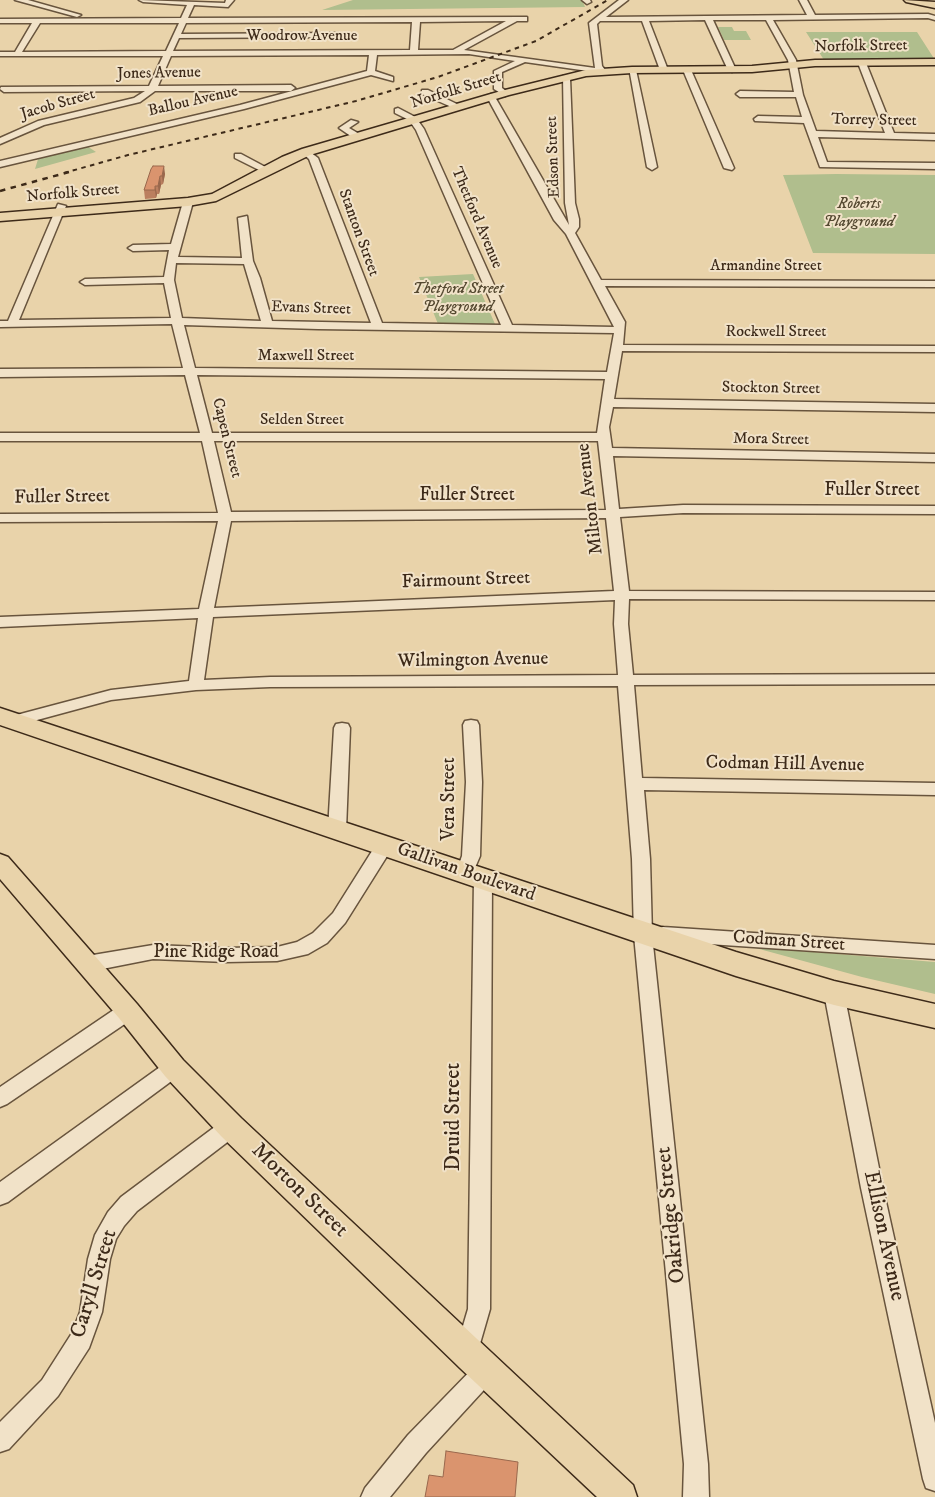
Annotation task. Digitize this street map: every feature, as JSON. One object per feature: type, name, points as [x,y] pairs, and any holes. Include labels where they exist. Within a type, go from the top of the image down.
[{"type":"highway","name":"Gallivan Boulevard","points":[[7,719],[736,964],[834,993],[935,1016]]},
{"type":"main road","points":[[914,0],[931,5]]},
{"type":"main road","name":"Norfolk Street","points":[[0,217],[61,209],[188,202],[216,197],[266,170],[306,152],[505,93],[602,71],[732,70],[792,65],[862,63],[934,64]]},
{"type":"main road","name":"Morton Street","points":[[4,875],[87,964],[174,1068],[231,1127],[621,1497]]},
{"type":"street","points":[[19,0],[104,21]]},
{"type":"street","points":[[143,0],[228,5],[230,0]]},
{"type":"street","points":[[602,71],[598,66],[593,23],[624,0]]},
{"type":"street","points":[[803,0],[812,17]]},
{"type":"street","points":[[152,89],[166,53],[172,48],[191,4]]},
{"type":"street","points":[[931,5],[926,6],[932,16]]},
{"type":"street","points":[[600,19],[932,16]]},
{"type":"street","points":[[708,18],[732,70]]},
{"type":"street","points":[[768,18],[792,65],[822,166],[935,166]]},
{"type":"street","points":[[0,21],[520,19],[456,51]]},
{"type":"street","points":[[645,19],[664,70]]},
{"type":"street","points":[[334,52],[344,20]]},
{"type":"street","points":[[414,51],[416,20]]},
{"type":"street","points":[[17,54],[37,21]]},
{"type":"street","points":[[178,36],[340,35]]},
{"type":"street","name":"Woodrow Avenue","points":[[0,54],[414,51],[435,56],[456,51],[527,59],[602,71]]},
{"type":"street","points":[[373,52],[371,72],[390,79]]},
{"type":"street","points":[[505,93],[498,88],[498,71],[527,59]]},
{"type":"street","points":[[862,63],[891,136]]},
{"type":"street","points":[[632,70],[652,167]]},
{"type":"street","points":[[688,70],[729,168]]},
{"type":"street","name":"Ballou Avenue","points":[[0,164],[313,88],[371,72]]},
{"type":"street","name":"Edson Street","points":[[566,78],[570,203],[574,215],[574,227],[570,233]]},
{"type":"street","name":"Jones Avenue","points":[[3,87],[152,89],[313,88]]},
{"type":"street","name":"Jacob Street","points":[[0,142],[41,123],[137,100],[152,89]]},
{"type":"street","points":[[425,92],[459,107]]},
{"type":"street","points":[[740,94],[800,94]]},
{"type":"street","points":[[491,97],[556,216],[570,233],[619,322],[620,330]]},
{"type":"street","points":[[398,111],[415,120]]},
{"type":"street","points":[[758,119],[808,120]]},
{"type":"street","name":"Thetford Avenue","points":[[415,120],[508,329]]},
{"type":"street","points":[[354,122],[343,128],[358,137]]},
{"type":"street","name":"Torrey Street","points":[[812,134],[935,137]]},
{"type":"street","name":"Stanton Street","points":[[306,152],[313,158],[378,327]]},
{"type":"street","points":[[238,156],[266,170]]},
{"type":"street","name":"Capen Street","points":[[188,202],[175,247],[169,280],[177,321],[224,498],[226,517],[206,612],[196,684]]},
{"type":"street","points":[[6,324],[61,209]]},
{"type":"street","points":[[556,216],[568,222],[574,215]]},
{"type":"street","points":[[243,218],[248,261],[258,287],[267,324]]},
{"type":"street","points":[[133,248],[175,247]]},
{"type":"street","points":[[172,260],[248,261]]},
{"type":"street","points":[[86,282],[169,280]]},
{"type":"street","name":"Armandine Street","points":[[597,283],[935,284]]},
{"type":"street","name":"Evans Street","points":[[6,324],[177,321],[378,327],[620,330]]},
{"type":"street","name":"Milton Avenue","points":[[620,330],[607,403],[604,437],[622,595],[621,624],[635,784],[643,932]]},
{"type":"street","name":"Rockwell Street","points":[[617,348],[935,349]]},
{"type":"street","name":"Maxwell Street","points":[[0,373],[192,372],[612,376]]},
{"type":"street","name":"Stockton Street","points":[[607,403],[935,408]]},
{"type":"street","name":"Selden Street","points":[[0,436],[604,437]]},
{"type":"street","name":"Mora Street","points":[[606,452],[935,458]]},
{"type":"street","name":"Fuller Street","points":[[0,518],[612,514],[683,508],[935,510]]},
{"type":"street","name":"Fairmount Street","points":[[0,622],[622,595],[935,596]]},
{"type":"street","name":"Wilmington Avenue","points":[[7,719],[111,695],[196,684],[935,679]]},
{"type":"street","name":"Vera Street","points":[[471,725],[474,782],[471,856],[474,876]]},
{"type":"street","points":[[337,830],[342,728]]},
{"type":"street","name":"Codman Hill Avenue","points":[[635,784],[935,789]]},
{"type":"street","name":"Pine Ridge Road","points":[[87,964],[153,952],[234,955],[277,954],[301,949],[320,938],[339,918],[384,846]]},
{"type":"street","name":"Druid Street","points":[[474,876],[479,1309],[477,1362]]},
{"type":"street","name":"Codman Street","points":[[643,932],[935,952]]},
{"type":"street","name":"Oakridge Street","points":[[643,932],[695,1454],[696,1497]]},
{"type":"street","name":"Ellison Avenue","points":[[834,993],[874,1197],[935,1479]]},
{"type":"street","points":[[0,1098],[128,1011]]},
{"type":"street","points":[[0,1195],[174,1068]]},
{"type":"street","name":"Caryll Street","points":[[0,1440],[50,1388],[81,1340],[91,1312],[99,1260],[106,1235],[116,1218],[129,1204],[231,1127]]},
{"type":"street","points":[[374,1497],[417,1444],[477,1362]]},
{"type":"green space","points":[[353,0],[582,0],[585,7],[322,10]]},
{"type":"green space","points":[[718,27],[732,27],[734,31],[746,31],[751,40],[724,40]]},
{"type":"green space","points":[[806,32],[917,32],[935,60],[824,60]]},
{"type":"green space","points":[[84,144],[96,152],[35,169],[39,156]]},
{"type":"green space","name":"Roberts Playground","points":[[783,175],[935,175],[935,254],[813,253]]},
{"type":"green space","name":"Thetford Street Playground","points":[[473,274],[495,324],[438,324],[419,277]]},
{"type":"green space","points":[[752,947],[935,962],[935,994],[862,977]]},
{"type":"building","points":[[153,166],[164,166],[162,176],[160,176],[158,186],[155,186],[155,190],[144,190],[151,169]]},
{"type":"building","points":[[446,1451],[518,1462],[515,1497],[425,1497],[429,1475],[443,1477]]},
{"type":"railway","points":[[64,173],[128,155],[356,101],[438,77],[536,41],[608,0]]},
{"type":"railway","points":[[0,191],[69,172]]}]
